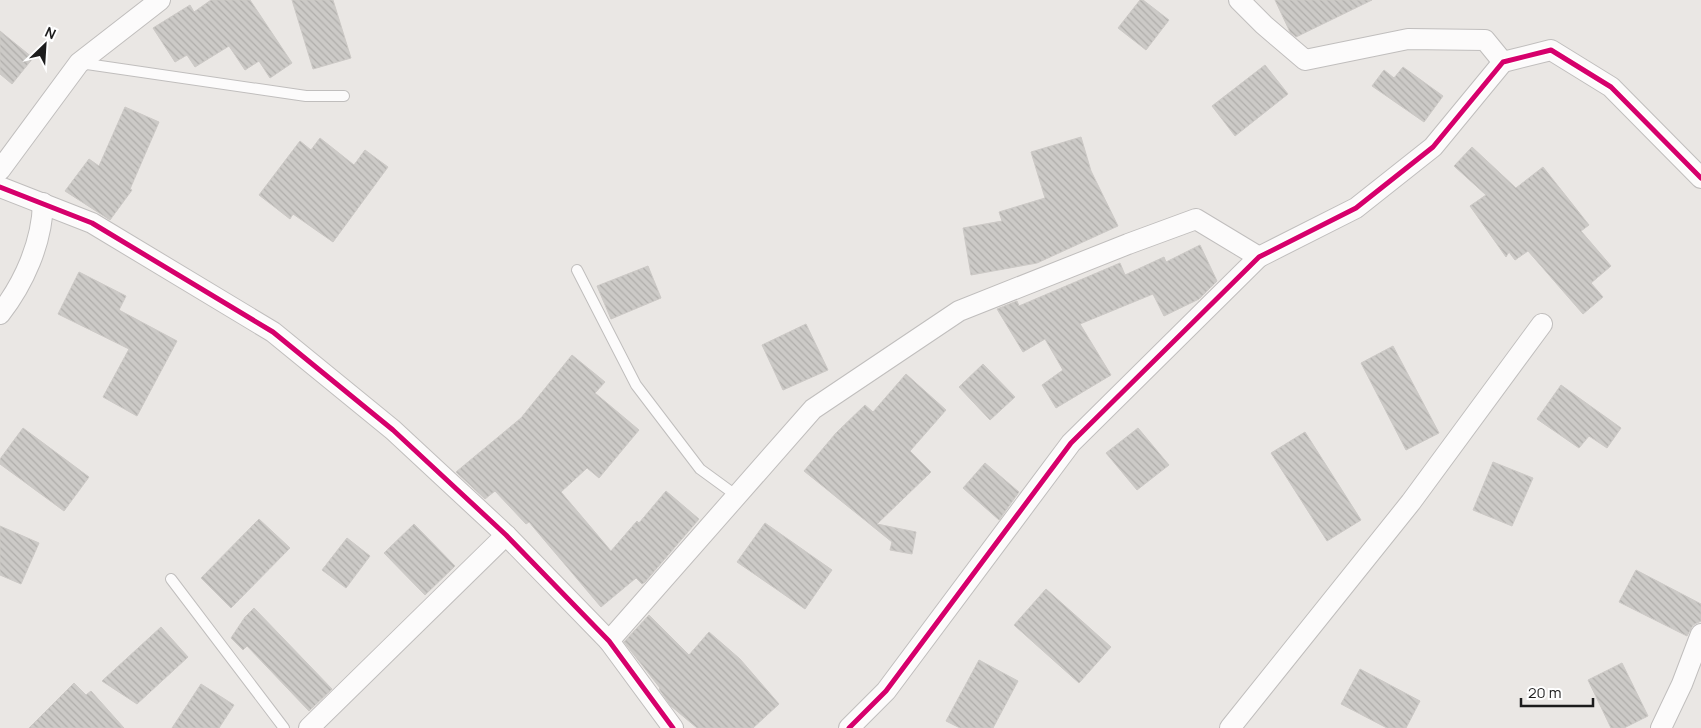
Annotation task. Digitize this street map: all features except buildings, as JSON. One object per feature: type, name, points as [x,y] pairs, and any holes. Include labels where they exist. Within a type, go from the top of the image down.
[{"type":"street","points":[[0,170],[79,63],[160,0]]},
{"type":"street","points":[[1239,0],[1264,25],[1305,60],[1408,39],[1485,40],[1504,62]]},
{"type":"street","points":[[849,728],[886,690],[1071,443],[1259,257],[1356,208],[1433,147],[1504,62],[1550,50],[1611,87],[1701,178]]},
{"type":"street","points":[[0,187],[92,223],[273,332],[393,430],[506,536],[609,641],[673,728]]},
{"type":"street","points":[[0,314],[17,291],[33,252],[43,203]]},
{"type":"street","points":[[609,641],[813,409],[959,311],[1196,219],[1259,257]]},
{"type":"street","points":[[1230,728],[1411,502],[1542,324]]},
{"type":"street","points":[[309,728],[506,536]]},
{"type":"street","points":[[1661,728],[1682,684],[1701,634]]},
{"type":"lane","points":[[79,63],[306,96],[344,96]]},
{"type":"lane","points":[[577,270],[636,385],[700,468],[737,496]]},
{"type":"lane","points":[[171,579],[284,728]]},
{"type":"cycle path","points":[[849,728],[886,691],[1071,443],[1259,257],[1356,208],[1433,147],[1503,62],[1551,50],[1611,87],[1701,178]]},
{"type":"cycle path","points":[[0,187],[92,223],[273,332],[393,430],[506,535],[609,641],[673,728]]}]
